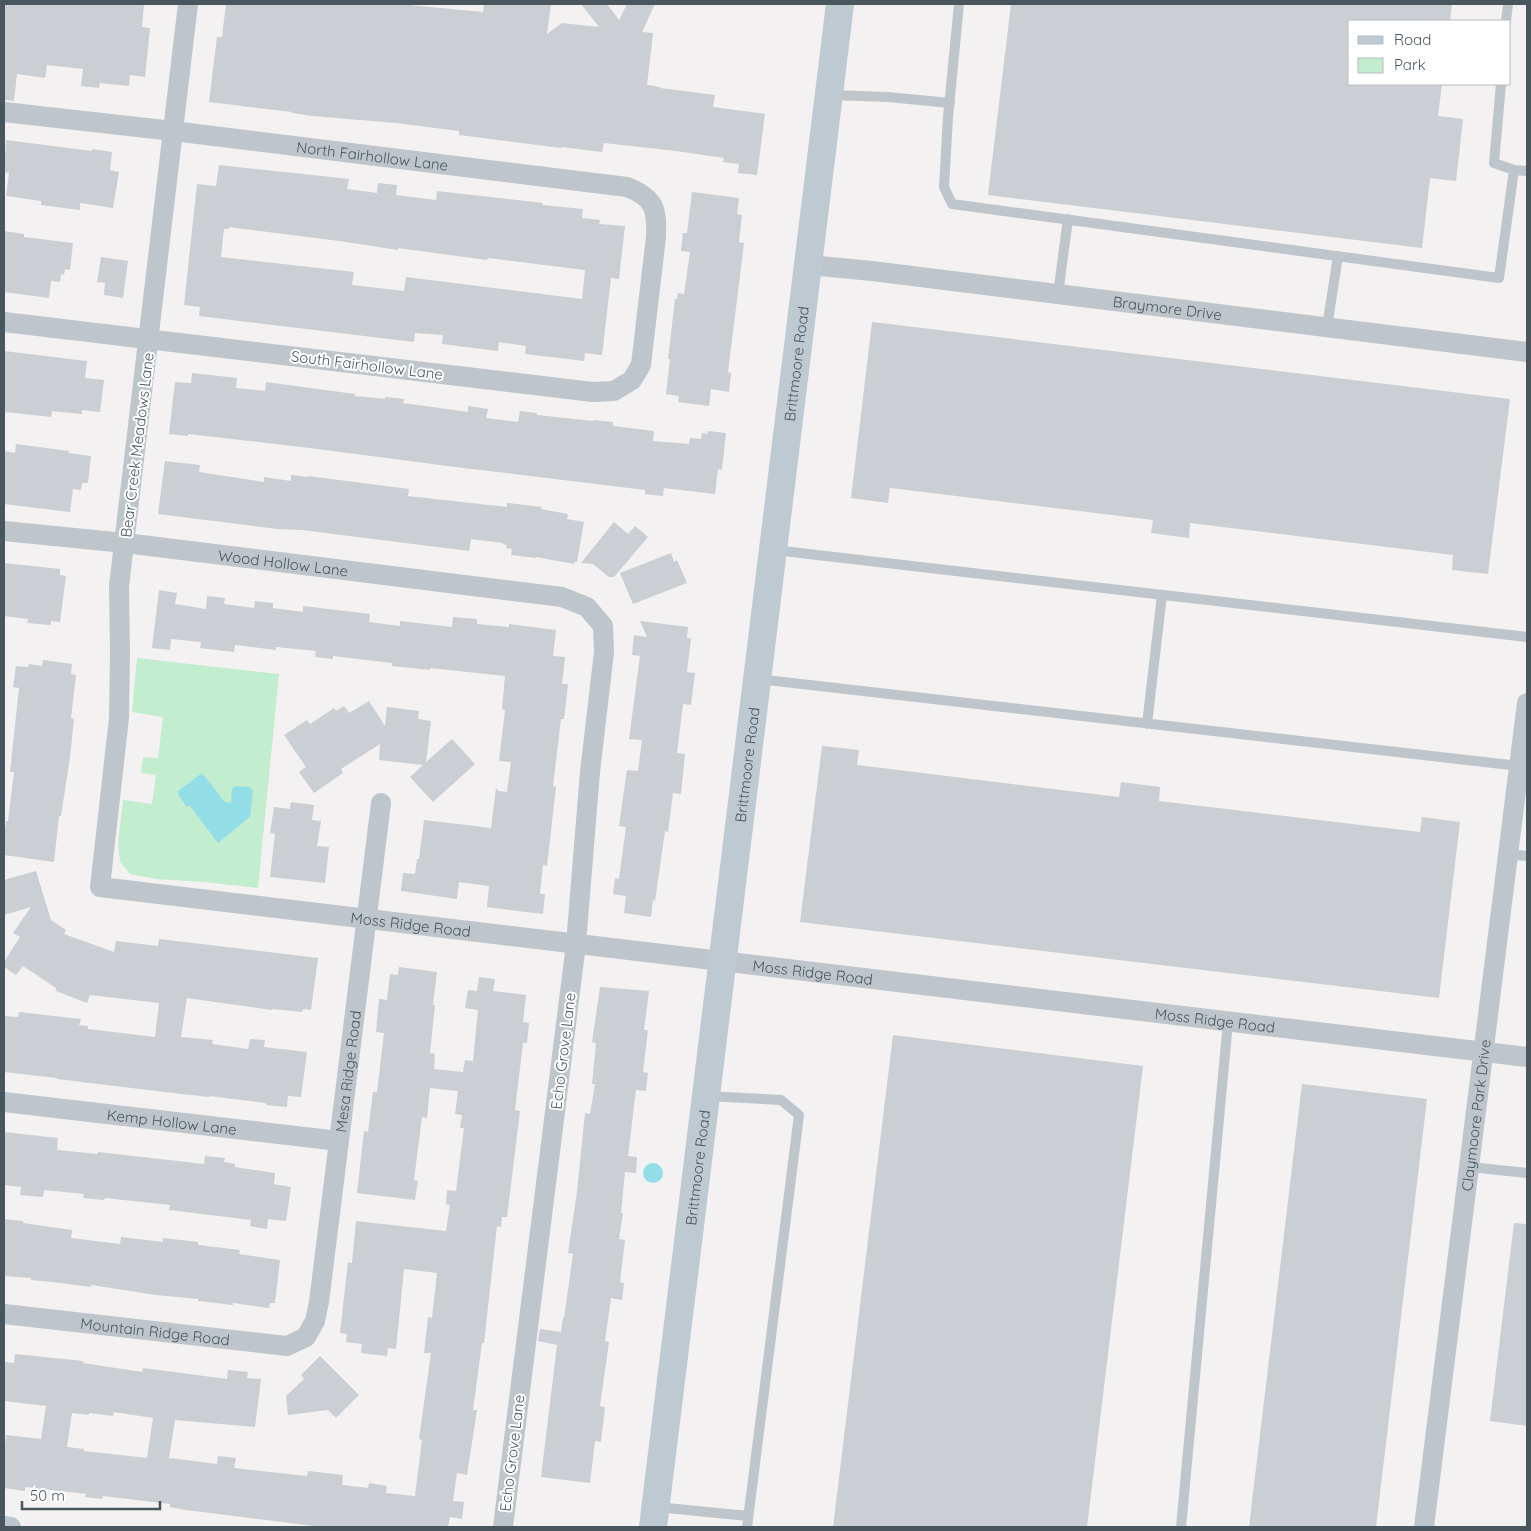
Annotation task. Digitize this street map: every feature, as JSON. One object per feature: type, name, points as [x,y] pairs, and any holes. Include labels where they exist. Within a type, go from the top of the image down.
[{"type":"main road","name":"Brittmoore Road","points":[[655,1517],[840,4]]},
{"type":"street","name":"Bear Creek Meadows Lane","points":[[100,887],[118,718],[120,655],[119,586],[188,4]]},
{"type":"street","name":"North Fairhollow Lane","points":[[4,112],[627,187],[641,193],[653,205],[657,220],[650,286]]},
{"type":"street","name":"Braymore Drive","points":[[809,265],[872,271],[1527,352]]},
{"type":"street","name":"South Fairhollow Lane","points":[[4,322],[593,392],[614,391],[632,380],[641,365],[650,286]]},
{"type":"street","name":"Wood Hollow Lane","points":[[4,531],[125,543],[562,597]]},
{"type":"street","name":"Echo Grove Lane","points":[[503,1527],[576,944],[590,772],[604,652],[603,626],[587,607],[562,597]]},
{"type":"street","name":"Claymoore Park Drive","points":[[1424,1527],[1484,1052],[1518,855],[1519,766],[1527,703]]},
{"type":"street","name":"Mesa Ridge Road","points":[[306,1337],[315,1321],[319,1302],[380,804]]},
{"type":"street","name":"Moss Ridge Road","points":[[100,887],[1527,1057]]},
{"type":"street","name":"Kemp Hollow Lane","points":[[4,1102],[339,1141]]},
{"type":"street","name":"Mountain Ridge Road","points":[[4,1314],[287,1346],[306,1337]]},
{"type":"street","points":[[4,1526],[11,1527]]},
{"type":"lane","points":[[959,4],[944,187],[952,204],[1499,278],[1514,170]]},
{"type":"lane","points":[[1506,20],[1508,4]]},
{"type":"lane","points":[[1501,85],[1494,163],[1514,170],[1527,171]]},
{"type":"lane","points":[[830,95],[888,97],[950,103]]},
{"type":"lane","points":[[1058,294],[1068,219]]},
{"type":"lane","points":[[1327,327],[1338,256]]},
{"type":"lane","points":[[772,550],[1527,637]]},
{"type":"lane","points":[[1147,724],[1162,595]]},
{"type":"lane","points":[[757,679],[1519,766]]},
{"type":"lane","points":[[1181,1527],[1228,1022]]},
{"type":"lane","points":[[706,1096],[781,1100],[799,1115],[747,1527]]},
{"type":"lane","points":[[1470,1167],[1527,1174]]},
{"type":"lane","points":[[655,1517],[748,1516]]},
{"type":"green space","points":[[137,658],[279,674],[258,888],[156,879],[130,874],[120,862],[118,843],[123,800],[152,804],[156,775],[141,773],[143,757],[158,758],[163,717],[132,712]]},
{"type":"water","points":[[202,773],[225,802],[231,803],[232,789],[235,786],[250,787],[253,791],[250,817],[218,843],[190,806],[186,806],[179,796],[178,791]]},
{"type":"water","points":[[653,1163],[660,1166],[663,1173],[660,1180],[653,1183],[646,1180],[643,1173],[646,1166]]},
{"type":"building","points":[[4,4],[144,4],[142,27],[150,28],[145,77],[130,75],[129,86],[100,83],[99,88],[81,86],[83,69],[47,65],[45,78],[17,74],[14,101],[4,100]]},
{"type":"building","points":[[226,4],[398,4],[483,12],[484,4],[551,4],[547,34],[562,23],[599,27],[581,4],[607,4],[619,20],[627,4],[655,4],[642,32],[653,33],[647,85],[715,95],[713,107],[765,114],[757,175],[738,173],[739,164],[723,162],[724,158],[676,151],[604,143],[602,152],[561,148],[459,135],[459,131],[396,123],[312,116],[209,102],[217,37],[222,37]]},
{"type":"building","points":[[1011,4],[1452,4],[1450,20],[1348,20],[1348,85],[1442,85],[1438,116],[1463,119],[1456,181],[1430,178],[1422,248],[988,195]]},
{"type":"building","points":[[6,140],[112,152],[110,170],[119,172],[113,208],[80,203],[80,210],[41,205],[41,201],[6,196],[9,173],[4,172]]},
{"type":"building","points":[[219,165],[349,179],[347,189],[377,193],[378,183],[397,185],[396,195],[436,200],[437,191],[583,209],[582,218],[600,220],[599,224],[625,226],[619,279],[611,278],[602,355],[585,353],[584,361],[525,354],[526,346],[499,342],[498,351],[442,344],[443,335],[415,333],[414,342],[199,316],[200,307],[184,305],[197,184],[216,186]],"holes":[[[229,227],[398,250],[398,248],[487,260],[488,258],[585,270],[582,299],[406,277],[404,291],[352,285],[354,272],[221,257],[224,229],[229,229]]]},
{"type":"building","points":[[692,192],[739,198],[737,214],[742,215],[739,242],[744,243],[728,372],[731,373],[729,392],[711,389],[709,406],[678,402],[679,396],[666,394],[675,299],[677,299],[678,293],[684,294],[690,252],[681,251],[683,233],[687,233]]},
{"type":"building","points":[[4,231],[24,234],[24,237],[73,243],[70,270],[65,269],[64,275],[61,274],[60,282],[51,281],[49,298],[4,292]]},
{"type":"building","points":[[101,257],[128,261],[123,298],[104,295],[105,283],[97,282]]},
{"type":"building","points":[[872,322],[1510,399],[1488,574],[1452,570],[1453,555],[1190,523],[1189,538],[1151,533],[1153,520],[890,488],[888,503],[851,498]]},
{"type":"building","points":[[4,351],[87,361],[85,378],[104,380],[100,412],[82,410],[82,414],[52,411],[51,417],[4,412]]},
{"type":"building","points":[[192,373],[237,378],[236,388],[265,391],[266,382],[355,394],[355,396],[404,399],[403,403],[468,412],[468,406],[488,409],[486,418],[518,422],[520,411],[537,413],[537,415],[613,422],[613,426],[654,431],[653,441],[689,444],[690,438],[701,439],[702,433],[707,434],[708,431],[726,433],[722,470],[718,469],[715,494],[664,488],[663,496],[645,494],[645,490],[310,448],[188,434],[188,436],[169,434],[175,382],[191,383]]},
{"type":"building","points":[[16,444],[91,456],[88,483],[82,483],[81,490],[73,489],[70,512],[4,504],[4,451],[15,453]]},
{"type":"building","points":[[165,461],[200,465],[199,472],[264,482],[264,477],[291,481],[291,475],[308,476],[409,489],[408,496],[507,507],[507,503],[542,507],[541,509],[568,514],[567,519],[584,522],[577,562],[574,562],[574,564],[536,557],[511,555],[512,549],[506,548],[507,545],[503,543],[471,539],[469,551],[158,514]]},
{"type":"building","points":[[614,522],[628,534],[635,526],[648,537],[614,577],[609,577],[593,564],[581,563]]},
{"type":"building","points":[[671,553],[674,562],[677,560],[687,583],[633,604],[620,573]]},
{"type":"building","points":[[4,563],[60,569],[60,575],[66,576],[60,622],[51,621],[51,625],[27,623],[28,619],[4,616]]},
{"type":"building","points":[[159,590],[177,593],[175,604],[206,609],[207,596],[225,598],[224,604],[254,608],[255,601],[273,603],[273,608],[303,612],[303,606],[370,614],[369,622],[400,626],[400,621],[452,627],[453,617],[477,619],[477,624],[509,627],[509,624],[556,630],[553,656],[565,657],[562,684],[568,684],[564,719],[561,719],[553,786],[556,787],[547,866],[543,865],[540,894],[545,894],[543,914],[487,907],[489,886],[459,882],[457,899],[401,891],[403,873],[415,874],[424,820],[491,828],[496,788],[499,791],[507,792],[511,762],[499,761],[505,710],[502,709],[505,676],[392,666],[392,663],[333,656],[333,659],[315,657],[316,651],[276,647],[276,650],[235,645],[234,652],[200,648],[201,642],[171,639],[170,650],[152,648]]},
{"type":"building","points":[[640,621],[688,627],[687,638],[691,638],[687,672],[695,673],[691,705],[683,704],[677,753],[685,754],[681,794],[673,793],[668,832],[665,831],[651,917],[624,913],[626,896],[613,894],[615,878],[619,879],[626,827],[619,826],[627,770],[638,771],[642,740],[629,739],[640,656],[632,655],[634,635],[647,637]]},
{"type":"building","points":[[43,660],[72,664],[71,674],[76,675],[71,718],[74,719],[70,757],[61,816],[59,816],[54,862],[4,855],[6,821],[8,821],[14,772],[10,772],[19,688],[13,687],[16,666],[28,667],[29,664],[42,666]]},
{"type":"building","points":[[369,701],[385,726],[387,707],[419,711],[418,719],[431,721],[426,762],[452,739],[475,764],[433,802],[410,777],[423,765],[379,760],[380,744],[341,769],[343,773],[314,793],[299,772],[306,767],[284,735],[307,720],[310,724],[334,708],[336,711],[344,706],[349,713]]},
{"type":"building","points":[[822,746],[859,750],[857,765],[1119,797],[1121,782],[1160,787],[1159,801],[1420,832],[1422,817],[1460,822],[1439,998],[800,922]]},
{"type":"building","points":[[291,802],[314,805],[312,820],[321,821],[317,846],[329,847],[325,883],[270,877],[275,834],[270,833],[274,807],[290,809]]},
{"type":"building","points":[[36,871],[51,920],[66,930],[64,934],[114,952],[116,941],[158,946],[159,939],[318,958],[311,1010],[303,1009],[302,1012],[272,1010],[187,998],[181,1037],[213,1040],[212,1044],[248,1049],[250,1039],[265,1040],[264,1047],[307,1052],[301,1097],[288,1096],[287,1107],[4,1072],[4,1016],[18,1017],[19,1012],[81,1019],[79,1025],[88,1026],[88,1029],[155,1037],[159,1003],[90,995],[87,1003],[56,991],[56,988],[23,966],[16,975],[4,967],[4,962],[20,937],[13,933],[31,907],[4,915],[4,880]]},
{"type":"building","points":[[399,967],[437,972],[430,1053],[435,1054],[434,1069],[463,1072],[465,1060],[473,1061],[478,1010],[465,1008],[468,990],[477,991],[479,977],[495,979],[493,991],[526,995],[523,1022],[529,1023],[527,1043],[523,1043],[515,1110],[520,1111],[507,1217],[502,1217],[501,1227],[497,1226],[484,1343],[482,1343],[473,1410],[477,1410],[467,1475],[457,1473],[453,1501],[464,1502],[462,1519],[450,1517],[448,1527],[322,1527],[186,1510],[170,1507],[170,1504],[103,1496],[102,1499],[85,1497],[86,1494],[25,1487],[25,1491],[4,1488],[6,1435],[41,1439],[46,1406],[4,1401],[4,1362],[14,1363],[15,1354],[83,1361],[83,1363],[142,1372],[143,1368],[227,1379],[228,1370],[248,1372],[247,1378],[261,1379],[255,1427],[175,1420],[169,1458],[217,1464],[218,1456],[236,1458],[234,1468],[307,1476],[308,1471],[343,1475],[342,1485],[368,1488],[369,1483],[387,1486],[386,1493],[415,1496],[422,1440],[419,1439],[431,1353],[424,1353],[428,1317],[432,1318],[437,1273],[404,1269],[396,1349],[388,1348],[387,1356],[361,1353],[362,1344],[346,1342],[347,1334],[340,1333],[348,1262],[352,1263],[356,1221],[446,1231],[450,1205],[446,1204],[447,1190],[456,1191],[464,1128],[460,1128],[462,1115],[455,1114],[458,1091],[430,1088],[427,1118],[422,1117],[414,1180],[418,1181],[415,1200],[357,1193],[364,1131],[368,1132],[373,1092],[377,1092],[384,1033],[376,1032],[379,999],[387,1000],[390,974],[398,975]],"holes":[[[114,1412],[153,1418],[147,1458],[84,1451],[84,1449],[67,1447],[72,1413],[113,1416]]]},
{"type":"building","points":[[600,987],[649,991],[644,1030],[648,1030],[643,1072],[648,1073],[646,1091],[636,1090],[628,1156],[637,1157],[636,1173],[625,1172],[621,1213],[623,1213],[619,1239],[625,1240],[620,1282],[624,1283],[622,1300],[611,1298],[605,1341],[609,1342],[600,1406],[605,1407],[601,1442],[595,1441],[590,1483],[541,1477],[557,1345],[538,1341],[540,1329],[561,1332],[564,1318],[573,1254],[568,1253],[577,1192],[585,1113],[590,1114],[595,1084],[592,1084],[596,1043],[592,1042]]},
{"type":"building","points":[[893,1035],[1143,1066],[1087,1527],[833,1527]]},
{"type":"building","points":[[1302,1084],[1427,1099],[1376,1527],[1249,1527]]},
{"type":"building","points":[[4,1132],[58,1138],[57,1150],[98,1154],[98,1152],[204,1164],[205,1156],[225,1158],[224,1162],[235,1164],[235,1167],[275,1173],[274,1184],[291,1187],[286,1221],[268,1219],[267,1229],[250,1226],[251,1220],[169,1210],[170,1205],[105,1198],[104,1200],[83,1198],[84,1194],[44,1190],[43,1197],[20,1195],[21,1187],[4,1185]]},
{"type":"building","points":[[4,1219],[72,1230],[71,1238],[120,1244],[121,1237],[163,1242],[163,1238],[198,1242],[198,1245],[240,1250],[239,1254],[280,1260],[275,1303],[270,1303],[269,1308],[233,1303],[233,1305],[91,1285],[91,1287],[4,1276]]},
{"type":"building","points":[[1514,1223],[1527,1224],[1527,1426],[1490,1421]]},
{"type":"building","points":[[320,1356],[359,1395],[336,1418],[328,1410],[288,1415],[286,1396],[304,1379],[301,1375]]}]
